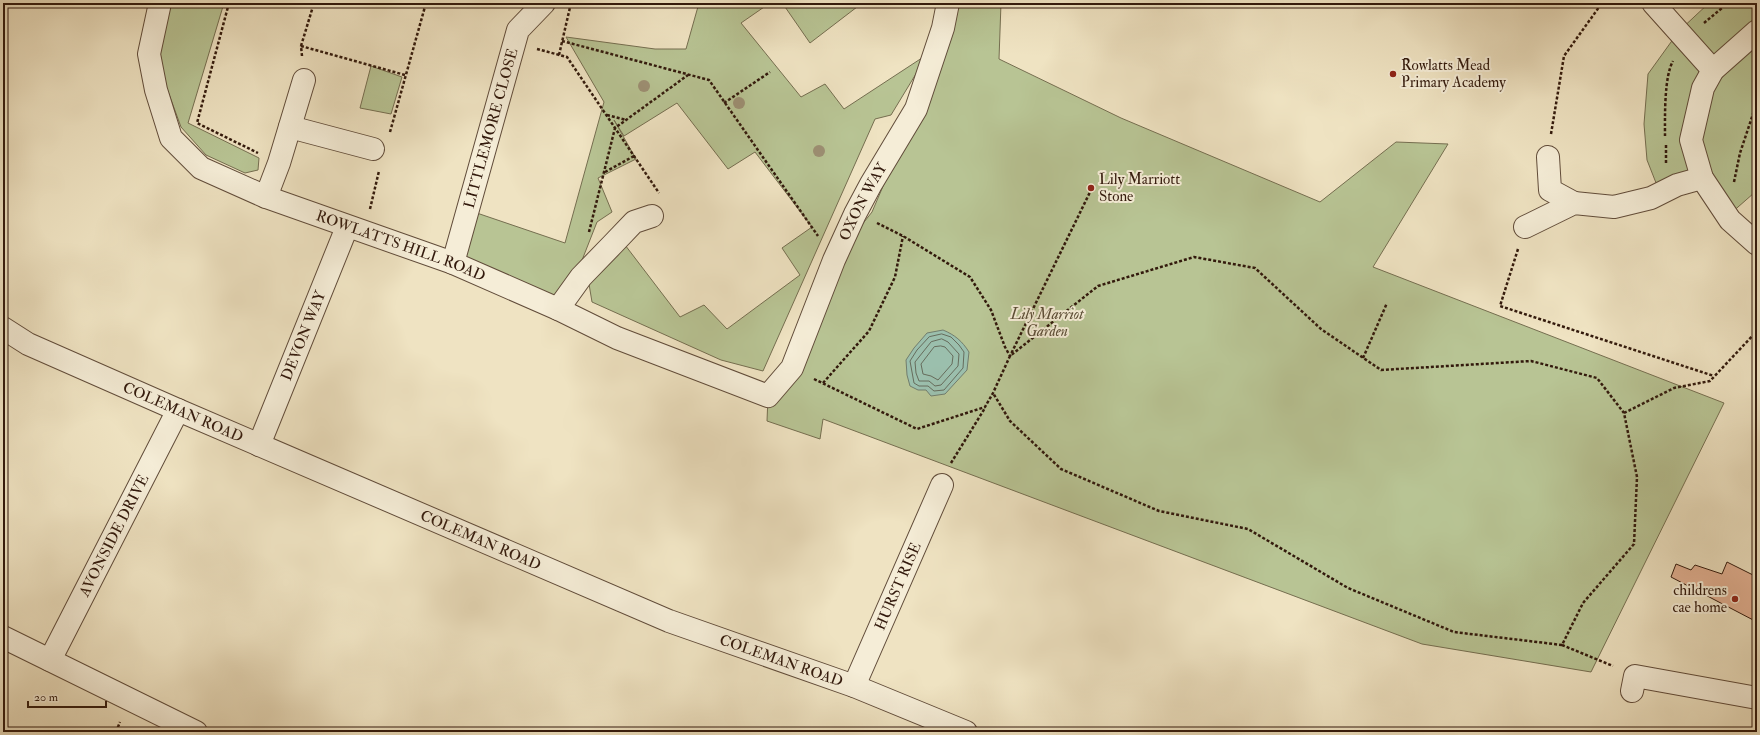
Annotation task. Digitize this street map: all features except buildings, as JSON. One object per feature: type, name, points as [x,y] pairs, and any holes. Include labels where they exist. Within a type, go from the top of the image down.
[{"type":"street","name":"ROWLATTS HILL ROAD","points":[[160,3],[149,54],[156,90],[171,138],[201,168],[266,197],[453,263],[558,309],[617,338],[768,396]]},
{"type":"street","name":"LITTLEMORE CLOSE","points":[[453,263],[518,30],[544,3]]},
{"type":"street","name":"OXON WAY","points":[[768,396],[792,368],[834,260],[857,211],[871,184],[916,109],[943,28],[948,3]]},
{"type":"street","points":[[1653,3],[1713,70]]},
{"type":"street","points":[[1757,31],[1713,70],[1702,88],[1691,140],[1702,178],[1730,220],[1757,244]]},
{"type":"street","points":[[266,197],[279,164],[304,80]]},
{"type":"street","points":[[290,127],[373,149]]},
{"type":"street","points":[[1548,157],[1550,190],[1574,203],[1614,207],[1651,198],[1676,185],[1702,178]]},
{"type":"street","points":[[1525,227],[1574,203]]},
{"type":"street","points":[[558,309],[581,277],[634,222],[652,216]]},
{"type":"street","name":"DEVON WAY","points":[[259,445],[356,230]]},
{"type":"street","name":"COLEMAN ROAD","points":[[3,328],[28,344],[178,410],[669,621],[854,686],[966,732]]},
{"type":"street","name":"AVONSIDE DRIVE","points":[[50,660],[178,410]]},
{"type":"street","name":"HURST RISE","points":[[854,686],[942,485]]},
{"type":"street","points":[[3,637],[50,660],[166,725],[196,732]]},
{"type":"street","points":[[1633,684],[1757,698]]},
{"type":"path","points":[[228,3],[197,123],[279,164]]},
{"type":"path","points":[[304,80],[301,46],[314,3]]},
{"type":"path","points":[[389,134],[426,3]]},
{"type":"path","points":[[559,55],[571,3]]},
{"type":"path","points":[[1548,157],[1564,56],[1602,3]]},
{"type":"path","points":[[1676,185],[1667,172],[1665,118],[1669,68],[1685,38],[1728,3]]},
{"type":"path","points":[[562,42],[708,80],[834,260]]},
{"type":"path","points":[[514,43],[567,57],[667,206],[652,216]]},
{"type":"path","points":[[301,46],[405,75]]},
{"type":"path","points":[[724,103],[770,72]]},
{"type":"path","points":[[588,239],[615,128],[688,75]]},
{"type":"path","points":[[1730,220],[1732,196],[1740,153],[1757,102]]},
{"type":"path","points":[[606,115],[626,120]]},
{"type":"path","points":[[604,172],[634,156]]},
{"type":"path","points":[[356,230],[379,170]]},
{"type":"path","points":[[942,485],[945,474],[993,393],[1092,188]]},
{"type":"path","points":[[857,211],[903,236],[970,277],[991,310],[1010,356]]},
{"type":"path","points":[[1525,227],[1500,306],[1714,376]]},
{"type":"path","points":[[823,383],[869,331],[895,277],[903,236]]},
{"type":"path","points":[[1010,356],[1098,286],[1194,257],[1255,268],[1321,329],[1381,370],[1531,361],[1598,378],[1624,413],[1637,476],[1634,544],[1584,603],[1562,645]]},
{"type":"path","points":[[1363,358],[1387,303]]},
{"type":"path","points":[[1624,413],[1674,388],[1710,381],[1757,331]]},
{"type":"path","points":[[792,368],[917,429],[985,407]]},
{"type":"path","points":[[993,393],[1010,421],[1061,469],[1159,511],[1248,529],[1348,588],[1454,632],[1562,645],[1633,684]]},
{"type":"green space","points":[[169,3],[224,3],[188,123],[259,158],[258,170],[245,173],[206,155],[181,127],[166,86],[159,50]]},
{"type":"green space","points":[[699,3],[766,3],[767,5],[741,23],[801,97],[825,84],[844,109],[928,54],[891,115],[875,119],[763,371],[721,360],[592,302],[589,284],[622,241],[680,317],[704,305],[727,329],[800,275],[782,248],[812,227],[755,152],[728,169],[677,103],[624,136],[614,120],[636,159],[598,178],[612,212],[597,222],[575,278],[558,309],[456,265],[468,210],[565,243],[604,102],[566,37],[655,49],[686,49]]},
{"type":"green space","points":[[854,3],[857,7],[810,43],[783,4]]},
{"type":"green space","name":"Lily Marriot Garden","points":[[948,3],[1001,3],[999,59],[1121,118],[1320,202],[1396,142],[1448,144],[1373,267],[1724,403],[1591,672],[1422,644],[823,419],[820,439],[767,421],[768,396],[834,260],[872,212],[916,109]]},
{"type":"green space","points":[[1709,3],[1757,3],[1757,183],[1754,193],[1730,214],[1702,178],[1660,193],[1647,160],[1644,124],[1648,74],[1679,31]]},
{"type":"green space","points":[[371,66],[402,77],[391,114],[360,108]]},
{"type":"water","points":[[943,330],[958,339],[969,352],[967,370],[945,394],[931,396],[926,390],[918,390],[910,386],[907,375],[906,360],[927,333]]},
{"type":"place","name":"Rowlatts Mead Primary Academy","points":[[1393,74]]},
{"type":"place","name":"Lily Marriott Stone","points":[[1091,188]]},
{"type":"place","name":"childrens cae home","points":[[1735,599]]}]
